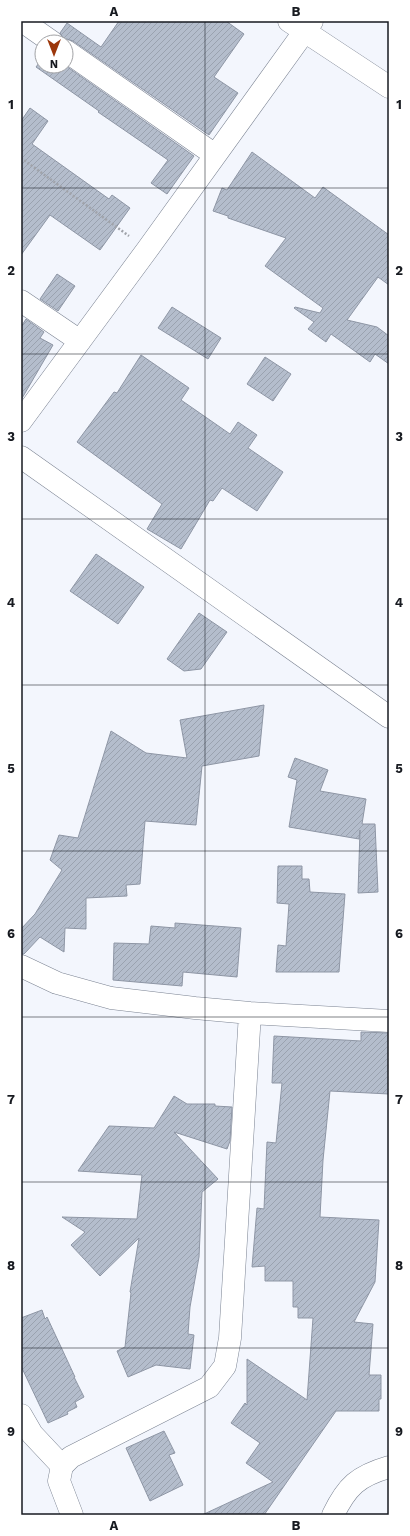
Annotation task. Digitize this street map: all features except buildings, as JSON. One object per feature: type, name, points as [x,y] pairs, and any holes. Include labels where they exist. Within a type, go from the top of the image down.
[{"type":"street","points":[[22,21],[41,34]]},
{"type":"street","points":[[21,421],[215,155],[302,24],[389,87]]},
{"type":"street","points":[[74,57],[215,155]]},
{"type":"street","points":[[21,301],[80,341]]},
{"type":"street","points":[[21,457],[389,717]]},
{"type":"street","points":[[21,966],[56,983],[111,998],[250,1013],[389,1020]]},
{"type":"street","points":[[72,1515],[58,1481],[62,1466],[72,1457],[209,1387],[225,1366],[230,1338],[250,1013]]},
{"type":"street","points":[[21,1415],[32,1434],[62,1466]]},
{"type":"street","points":[[333,1515],[342,1497],[356,1482],[372,1472],[389,1467]]},
{"type":"path","points":[[21,158],[147,250]]}]
